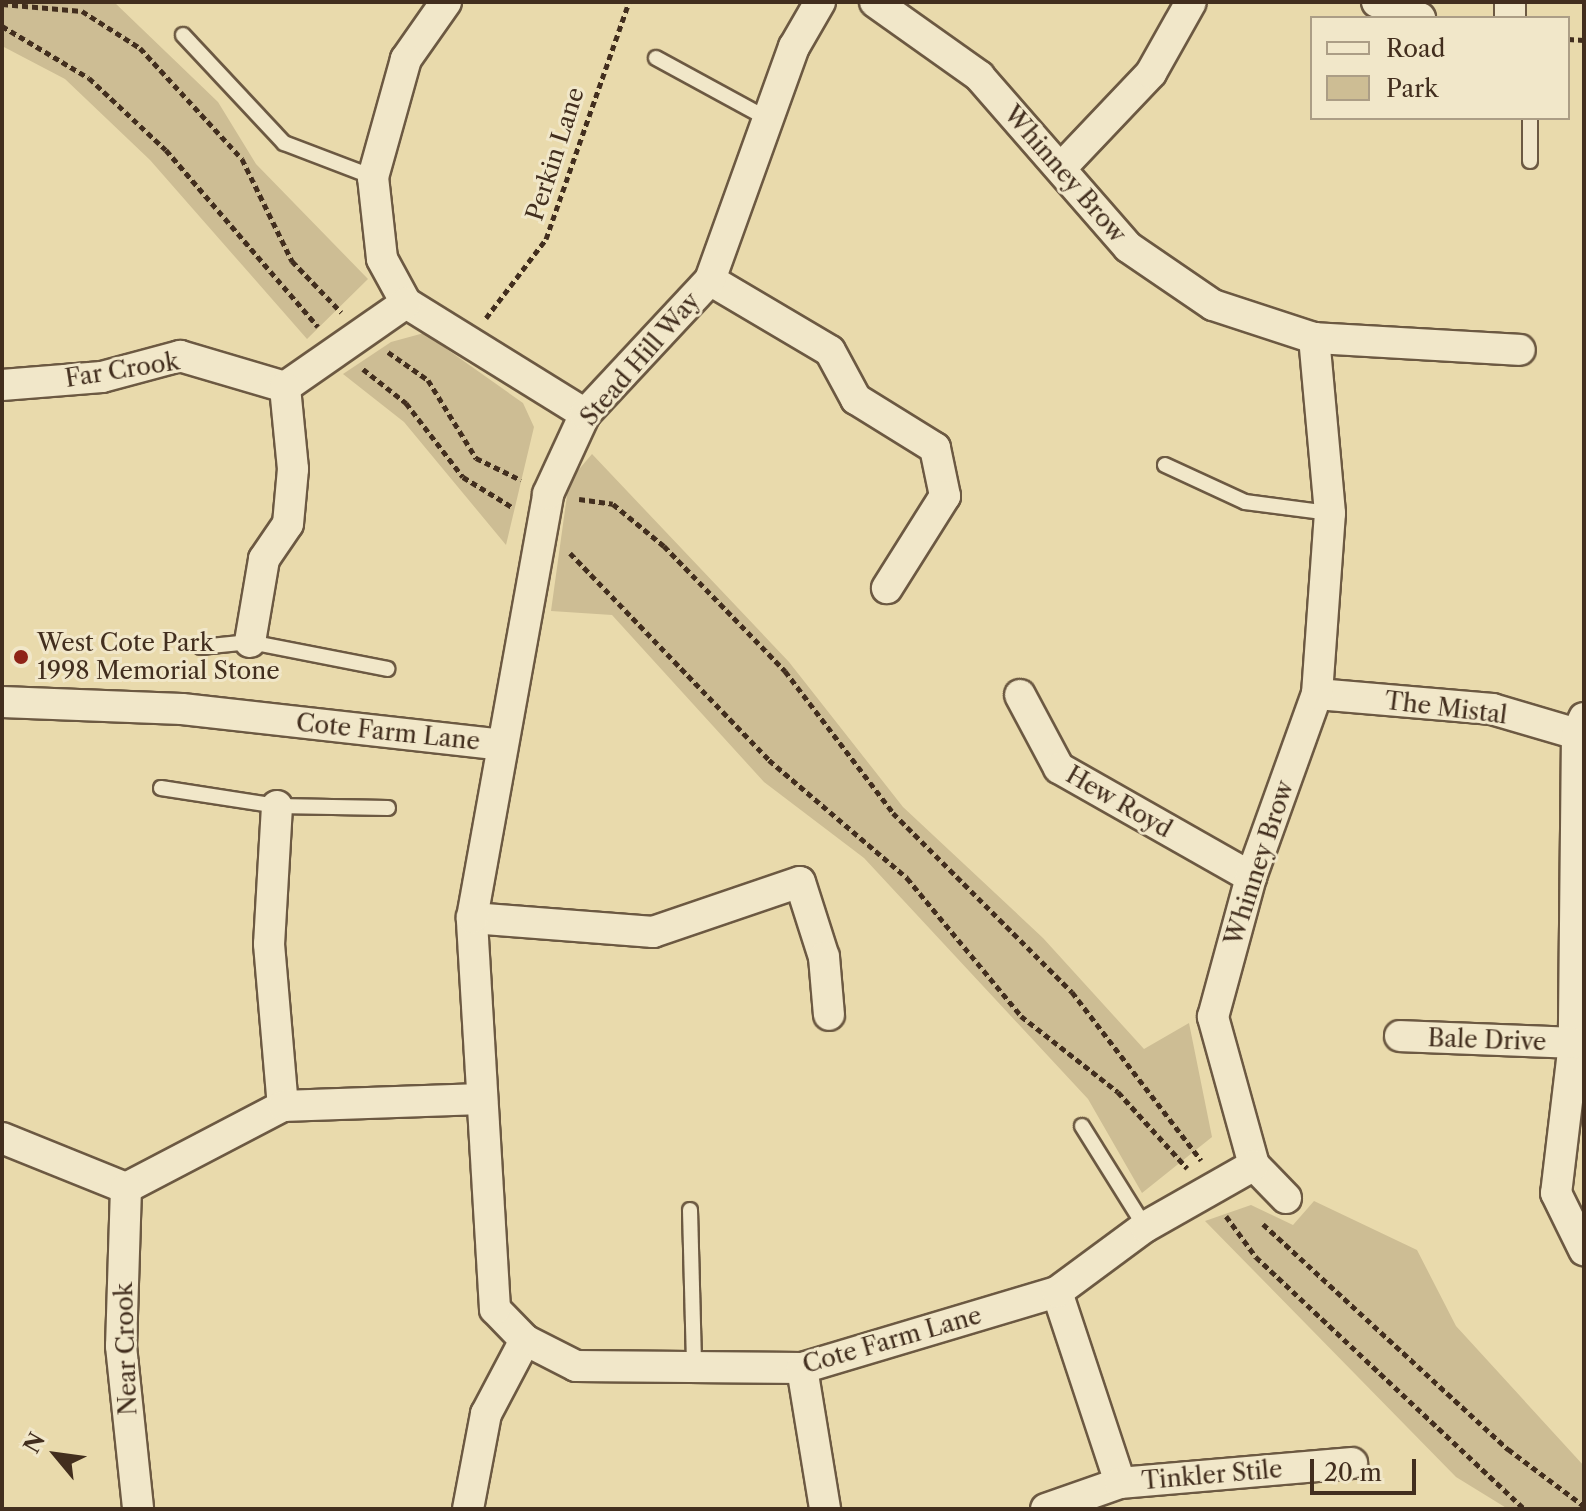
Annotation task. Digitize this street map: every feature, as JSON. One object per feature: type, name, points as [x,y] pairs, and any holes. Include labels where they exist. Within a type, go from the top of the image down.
[{"type":"street","points":[[446,2],[406,59],[373,177],[382,259],[406,303],[466,345],[585,414]]},
{"type":"street","name":"Stead Hill Way","points":[[501,745],[548,494],[585,414],[710,280],[766,118],[820,2]]},
{"type":"street","name":"Whinney Brow","points":[[875,2],[979,76],[1128,247],[1201,297],[1314,338],[1520,350]]},
{"type":"street","points":[[1061,168],[1151,73],[1191,2]]},
{"type":"street","points":[[1377,2],[1415,16]]},
{"type":"street","points":[[710,280],[830,351],[856,399],[935,448],[945,496],[887,588]]},
{"type":"street","points":[[250,642],[264,559],[288,524],[293,469],[285,387],[406,303]]},
{"type":"street","name":"Whinney Brow","points":[[1286,1198],[1254,1165],[1213,1017],[1251,877],[1317,694],[1330,513],[1314,338]]},
{"type":"street","name":"Far Crook","points":[[2,385],[102,377],[180,356],[285,387]]},
{"type":"street","name":"The Mistal","points":[[1317,694],[1492,709],[1580,726],[1574,1043],[1556,1193],[1584,1250]]},
{"type":"street","name":"Hew Royd","points":[[1020,695],[1059,768],[1251,877]]},
{"type":"street","name":"Cote Farm Lane","points":[[2,702],[182,709],[501,745],[472,918],[495,1309],[525,1340],[576,1366],[802,1368],[1057,1292],[1145,1227],[1254,1165]]},
{"type":"street","points":[[277,806],[269,944],[283,1106]]},
{"type":"street","points":[[472,918],[653,932],[800,882],[824,957],[829,1015]]},
{"type":"street","name":"Bale Drive","points":[[1400,1036],[1574,1043]]},
{"type":"street","points":[[2,1138],[126,1188],[283,1106],[481,1099]]},
{"type":"street","name":"Near Crook","points":[[126,1188],[121,1346],[138,1509]]},
{"type":"street","name":"Tinkler Stile","points":[[1057,1292],[1120,1483]]},
{"type":"street","points":[[468,1509],[486,1414],[525,1340]]},
{"type":"street","points":[[802,1368],[825,1509]]},
{"type":"street","name":"Tinkler Stile","points":[[1046,1509],[1120,1483],[1352,1463]]},
{"type":"lane","points":[[183,35],[284,143],[373,177]]},
{"type":"lane","points":[[656,58],[766,118]]},
{"type":"lane","points":[[1530,120],[1530,161]]},
{"type":"lane","points":[[1165,465],[1245,502],[1330,513]]},
{"type":"lane","points":[[201,647],[250,642],[387,669]]},
{"type":"lane","points":[[161,788],[277,806],[388,808]]},
{"type":"lane","points":[[1082,1126],[1145,1227]]},
{"type":"lane","points":[[690,1210],[694,1367]]},
{"type":"path","name":"Perkin Lane","points":[[466,345],[546,239],[629,2]]},
{"type":"path","points":[[2,4],[82,11],[140,48],[242,159],[292,261],[350,340],[428,380],[476,458],[548,494],[613,504],[675,557],[785,671],[893,813],[1072,992],[1213,1187],[1256,1257],[1524,1509]]},
{"type":"path","points":[[2,26],[89,78],[166,150],[350,340],[406,403],[463,477],[541,525],[769,760],[907,878],[1021,1016],[1118,1092],[1213,1187],[1508,1449],[1584,1506]]},
{"type":"green space","points":[[2,2],[114,2],[218,102],[256,164],[368,279],[307,339],[150,160],[65,79],[2,46]]},
{"type":"green space","points":[[424,333],[523,403],[534,427],[506,545],[404,422],[343,374],[391,342]]},
{"type":"green space","points":[[592,454],[789,662],[903,807],[1043,938],[1144,1049],[1189,1023],[1212,1137],[1142,1193],[1088,1099],[864,858],[764,782],[612,615],[551,611],[569,481]]},
{"type":"green space","points":[[1314,1201],[1417,1250],[1456,1326],[1584,1466],[1584,1509],[1508,1509],[1456,1477],[1205,1221],[1251,1205],[1293,1225]]},
{"type":"place","name":"West Cote Park 1998 Memorial Stone","points":[[21,657]]}]
